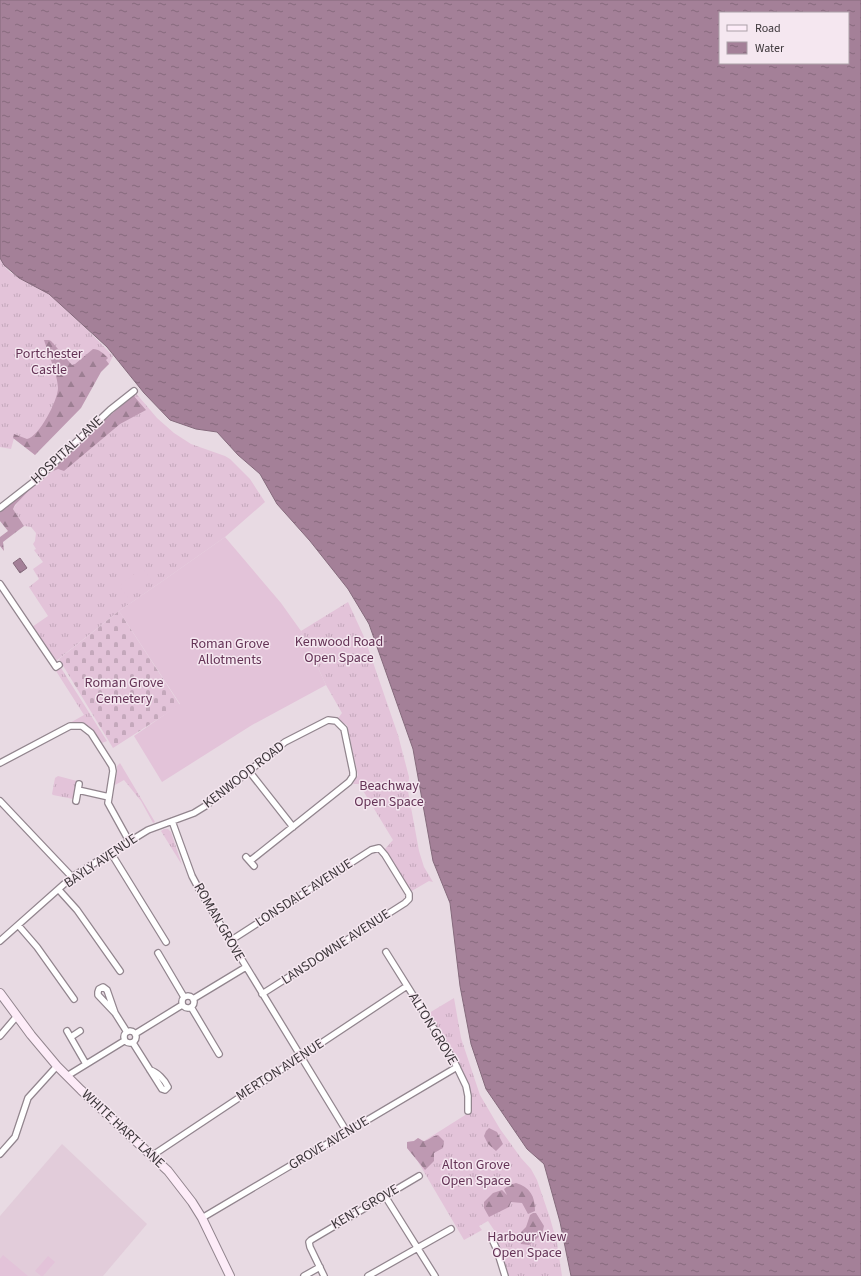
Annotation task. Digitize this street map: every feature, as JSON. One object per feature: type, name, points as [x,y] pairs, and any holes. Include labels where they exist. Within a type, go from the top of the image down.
[{"type":"street","name":"HOSPITAL LANE","points":[[0,508],[36,480],[110,410],[134,391]]},
{"type":"street","points":[[0,584],[56,667],[59,665]]},
{"type":"street","name":"KENWOOD ROAD","points":[[172,821],[194,813],[207,806],[285,742],[328,720],[341,724],[344,729],[353,776],[349,782],[250,862]]},
{"type":"street","points":[[0,763],[70,726],[82,726],[91,733],[112,766],[113,771],[109,806],[129,841]]},
{"type":"street","points":[[249,771],[293,827]]},
{"type":"street","points":[[76,801],[78,787],[109,797]]},
{"type":"street","points":[[0,801],[72,878]]},
{"type":"street","name":"BAYLY AVENUE","points":[[0,941],[72,878],[148,830],[172,821]]},
{"type":"street","name":"ROMAN GROVE","points":[[172,821],[192,876],[346,1132]]},
{"type":"street","name":"LONSDALE AVENUE","points":[[230,940],[371,850],[379,848]]},
{"type":"street","name":"LANSDOWNE AVENUE","points":[[262,994],[409,899],[409,894],[385,855],[379,848]]},
{"type":"street","points":[[111,854],[166,942]]},
{"type":"street","points":[[59,890],[77,910],[120,970]]},
{"type":"street","points":[[18,925],[37,947],[74,999]]},
{"type":"street","name":"ALTON GROVE","points":[[386,952],[457,1067],[466,1086],[468,1111]]},
{"type":"street","points":[[158,953],[184,997]]},
{"type":"street","points":[[193,999],[246,967]]},
{"type":"street","name":"MERTON AVENUE","points":[[153,1155],[407,986]]},
{"type":"street","name":"WHITE HART LANE","points":[[0,993],[57,1066],[153,1155],[182,1187],[202,1218],[230,1276]]},
{"type":"street","points":[[184,997],[188,996],[193,999]]},
{"type":"street","points":[[182,1005],[182,1000],[184,997]]},
{"type":"street","points":[[191,1008],[194,1003],[193,999]]},
{"type":"street","points":[[182,1005],[186,1008],[191,1008]]},
{"type":"street","points":[[135,1034],[182,1005]]},
{"type":"street","points":[[191,1008],[219,1054]]},
{"type":"street","points":[[115,1013],[127,1032]]},
{"type":"street","points":[[0,1036],[17,1016]]},
{"type":"street","points":[[67,1031],[86,1064]]},
{"type":"street","points":[[71,1037],[80,1031]]},
{"type":"street","points":[[127,1032],[132,1031],[135,1034]]},
{"type":"street","points":[[67,1076],[124,1040],[124,1036],[127,1032]]},
{"type":"street","points":[[133,1043],[136,1038],[135,1034]]},
{"type":"street","points":[[124,1040],[128,1044],[133,1043]]},
{"type":"street","points":[[133,1043],[150,1070]]},
{"type":"street","points":[[0,1154],[14,1137],[28,1098],[57,1066]]},
{"type":"street","name":"GROVE AVENUE","points":[[202,1218],[457,1067]]},
{"type":"street","name":"KENT GROVE","points":[[320,1267],[310,1247],[309,1242],[311,1240],[420,1176]]},
{"type":"street","points":[[385,1196],[435,1276]]},
{"type":"street","points":[[368,1276],[451,1229]]},
{"type":"street","points":[[492,1240],[497,1250],[505,1276]]},
{"type":"street","points":[[304,1276],[320,1267],[324,1276]]},
{"type":"shaded area","points":[[62,1144],[147,1224],[103,1276],[0,1276],[0,1216]]},
{"type":"green space","name":"Portchester Castle","points":[[0,257],[10,272],[48,292],[113,356],[109,364],[104,366],[35,455],[14,438],[11,449],[0,447]]},
{"type":"green space","points":[[44,340],[51,341],[72,365],[93,349],[104,354],[108,358],[106,360],[109,364],[101,372],[81,408],[35,455],[13,438],[14,434],[27,439],[32,437],[42,425],[55,401],[58,383]]},
{"type":"green space","points":[[134,391],[157,418],[174,433],[191,444],[230,459],[250,479],[265,502],[225,537],[119,611],[56,661],[32,627],[48,616],[29,587],[39,579],[33,569],[43,562],[34,550],[36,549],[33,544],[36,533],[31,527],[24,526],[13,509],[21,498],[110,410]]},
{"type":"green space","points":[[133,395],[146,410],[120,424],[64,471],[58,469],[44,475]]},
{"type":"green space","points":[[36,483],[13,509],[24,526],[3,542],[4,551],[0,546],[0,537],[8,531],[0,521],[0,510]]},
{"type":"green space","name":"Roman Grove Allotments","points":[[225,537],[281,603],[301,631],[326,685],[252,725],[162,782],[134,736],[180,704],[119,611]]},
{"type":"green space","points":[[142,568],[151,580],[128,598],[119,586]]},
{"type":"green space","name":"Kenwood Road Open Space","points":[[348,602],[365,639],[398,735],[409,777],[408,791],[419,851],[424,867],[433,882],[429,881],[410,892],[384,850],[393,840],[359,784],[353,784],[358,775],[347,725],[336,721],[342,713],[326,685],[301,631]]},
{"type":"green space","name":"Roman Grove Cemetery","points":[[119,611],[180,705],[113,748],[59,659]]},
{"type":"green space","points":[[347,644],[353,660],[340,666],[334,650]]},
{"type":"green space","points":[[61,668],[107,741],[102,743],[87,727],[76,724],[68,724],[84,715],[56,671]]},
{"type":"green space","points":[[120,763],[155,822],[153,823],[141,801],[124,780],[115,785],[117,766]]},
{"type":"green space","points":[[58,776],[77,781],[78,783],[73,799],[52,794],[55,778]]},
{"type":"green space","points":[[168,829],[171,832],[182,865],[161,831]]},
{"type":"green space","name":"Alton Grove Open Space","points":[[454,998],[461,1038],[480,1095],[500,1129],[531,1169],[537,1180],[557,1243],[562,1276],[505,1276],[490,1233],[494,1230],[488,1221],[479,1226],[482,1230],[464,1240],[417,1160],[407,1148],[407,1142],[414,1141],[418,1138],[424,1141],[470,1112],[470,1090],[460,1065],[429,1013]]},
{"type":"green space","points":[[489,1128],[497,1132],[503,1144],[496,1151],[488,1144],[484,1136]]},
{"type":"green space","points":[[438,1135],[444,1141],[443,1148],[434,1153],[434,1161],[425,1170],[407,1148],[407,1142],[414,1141],[418,1138],[424,1141]]},
{"type":"green space","points":[[516,1183],[525,1187],[531,1193],[535,1211],[528,1214],[522,1203],[511,1202],[509,1207],[489,1217],[484,1208],[484,1202],[493,1193],[502,1190],[507,1195],[504,1189],[509,1185]]},
{"type":"green space","points":[[536,1213],[544,1226],[542,1234],[529,1245],[521,1244],[519,1237],[521,1232],[526,1227],[530,1215]]},
{"type":"green space","points":[[3,1255],[28,1276],[0,1276],[0,1259]]},
{"type":"green space","points":[[48,1256],[55,1262],[43,1276],[41,1276],[35,1271]]},
{"type":"water","points":[[0,0],[861,0],[861,1276],[571,1276],[560,1222],[544,1164],[527,1149],[486,1089],[471,1044],[460,986],[450,903],[433,861],[413,749],[369,624],[348,589],[310,541],[277,504],[260,474],[238,455],[217,432],[196,429],[170,420],[144,393],[107,347],[49,294],[19,278],[4,265],[0,258]]},
{"type":"water","points":[[20,558],[27,568],[20,573],[13,563]]},
{"type":"park label","name":"Beachway Open Space","points":[[389,794]]},
{"type":"park label","name":"Harbour View Open Space","points":[[527,1246]]}]
